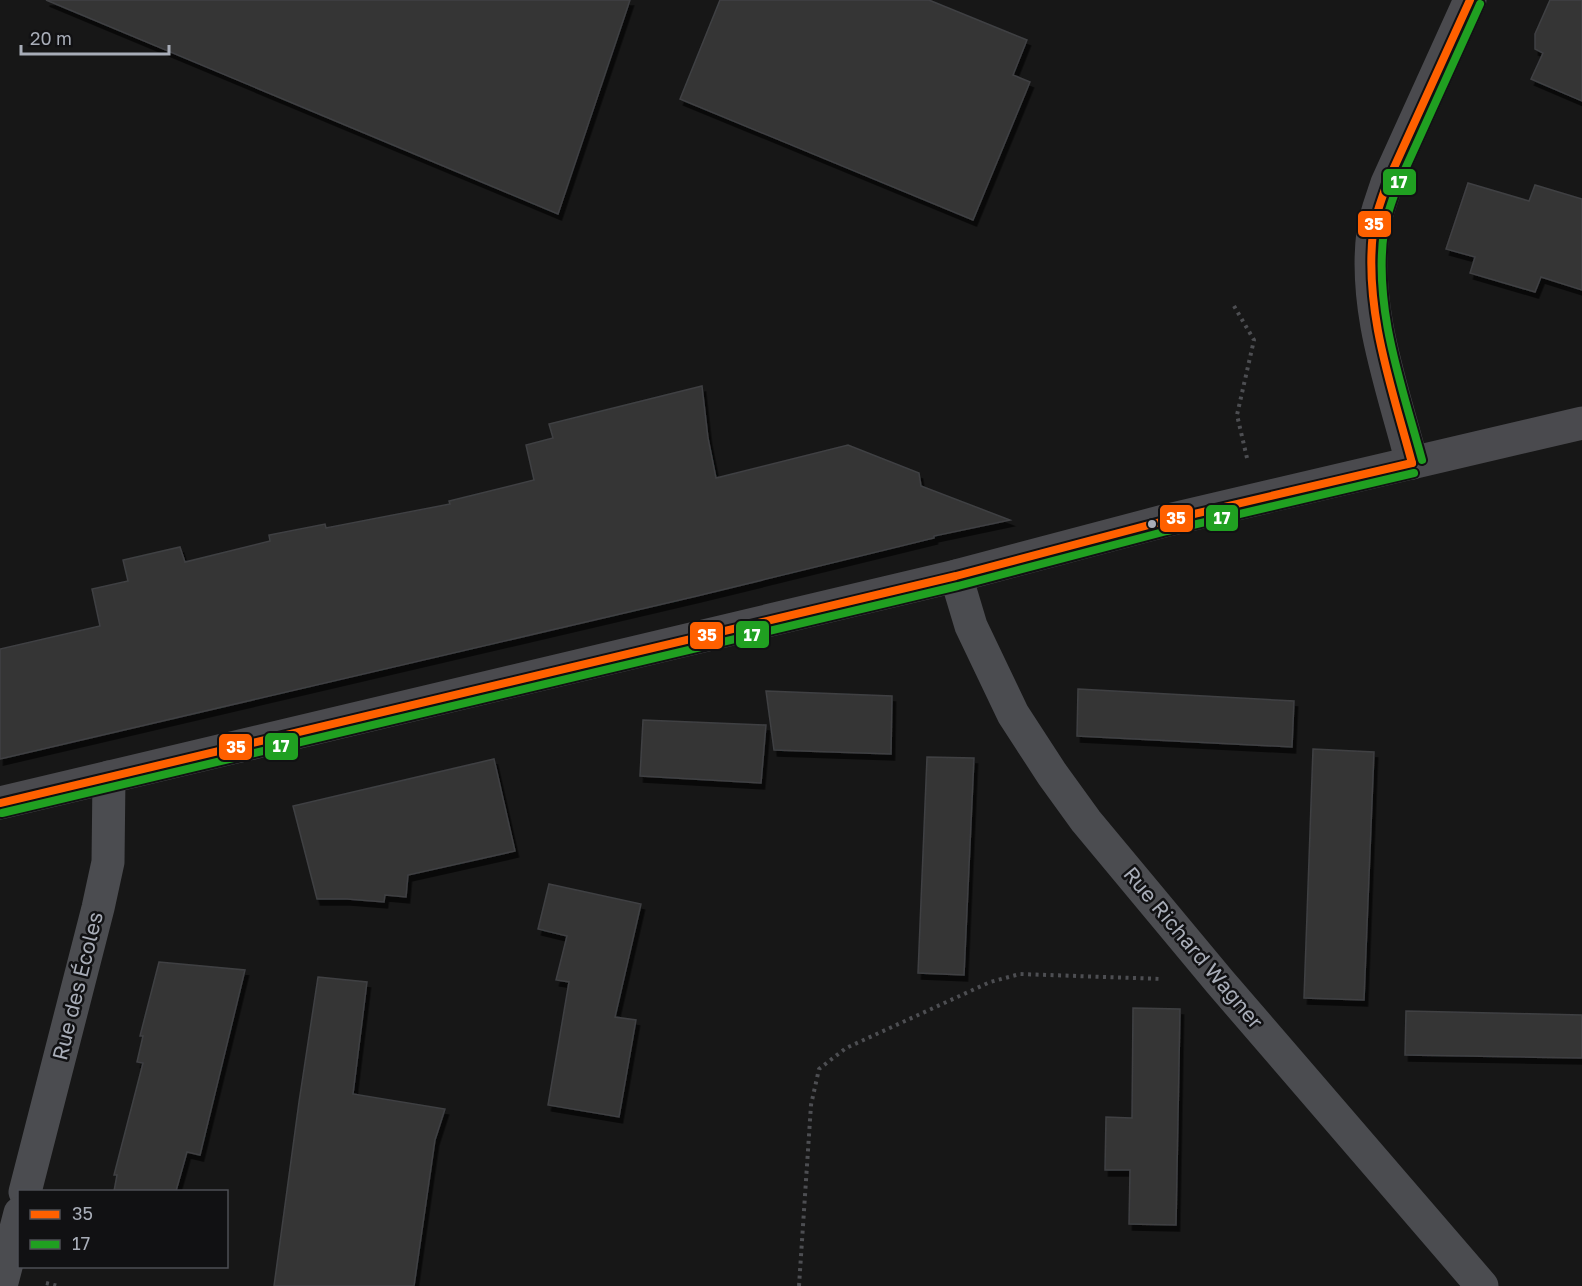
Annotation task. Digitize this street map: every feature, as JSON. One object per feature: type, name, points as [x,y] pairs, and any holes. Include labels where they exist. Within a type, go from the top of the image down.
[{"type":"street","points":[[1412,463],[1375,320],[1371,277],[1373,231],[1388,183],[1470,0]]},
{"type":"street","points":[[0,803],[956,576],[1164,522],[1582,423]]},
{"type":"street","name":"Rue Richard Wagner","points":[[956,576],[971,626],[1013,714],[1086,821],[1220,982],[1482,1286]]},
{"type":"street","name":"Rue des Écoles","points":[[25,1190],[108,862],[109,777]]},
{"type":"street","points":[[1,1286],[18,1221]]},
{"type":"path","points":[[1234,306],[1254,340],[1237,415],[1256,500]]},
{"type":"path","points":[[799,1286],[811,1105],[819,1069],[846,1048],[990,982],[1020,974],[1220,982]]},
{"type":"building","points":[[46,0],[630,0],[558,214]]},
{"type":"building","points":[[720,0],[929,0],[1027,40],[1013,75],[1030,82],[973,220],[680,99]]},
{"type":"building","points":[[1550,0],[1582,0],[1582,101],[1531,79],[1543,53],[1535,49],[1535,34]]},
{"type":"building","points":[[1468,183],[1529,201],[1535,185],[1582,199],[1582,290],[1541,277],[1535,292],[1470,273],[1475,257],[1446,249]]},
{"type":"building","points":[[702,386],[708,438],[716,478],[848,445],[919,473],[921,486],[1010,520],[934,536],[934,538],[697,596],[0,759],[0,649],[100,626],[92,589],[128,581],[123,560],[180,547],[185,562],[270,541],[269,535],[325,524],[326,528],[450,504],[449,501],[534,480],[526,445],[553,438],[549,424]]},
{"type":"building","points":[[1078,689],[1294,701],[1292,747],[1077,736]]},
{"type":"building","points":[[766,691],[892,696],[891,754],[774,750]]},
{"type":"building","points":[[643,720],[766,725],[761,783],[640,776]]},
{"type":"building","points":[[1313,749],[1374,752],[1364,1000],[1304,998]]},
{"type":"building","points":[[927,757],[974,758],[964,975],[918,973]]},
{"type":"building","points":[[494,759],[515,851],[408,875],[406,897],[385,895],[384,902],[317,899],[293,806]]},
{"type":"building","points":[[549,884],[641,904],[615,1017],[636,1020],[619,1117],[548,1105],[569,982],[556,980],[567,936],[538,929]]},
{"type":"building","points":[[159,962],[245,970],[200,1155],[187,1152],[176,1190],[114,1190],[117,1175],[114,1175],[143,1063],[137,1062],[143,1036],[140,1036]]},
{"type":"building","points":[[318,977],[367,982],[353,1094],[445,1109],[435,1140],[414,1286],[274,1286]]},
{"type":"building","points":[[1133,1008],[1180,1009],[1176,1225],[1129,1224],[1130,1170],[1105,1170],[1106,1117],[1132,1118]]},
{"type":"building","points":[[1406,1011],[1582,1015],[1582,1058],[1405,1055]]},
{"type":"transit line","name":"35","points":[[1412,463],[1388,378],[1376,320],[1371,262],[1373,232],[1387,183],[1470,0]]},
{"type":"transit line","name":"17","points":[[1422,460],[1398,375],[1386,318],[1382,289],[1384,231],[1397,187],[1480,4]]},
{"type":"transit line","name":"35","points":[[0,803],[956,576],[1164,521],[1412,463]]},
{"type":"transit line","name":"17","points":[[2,813],[958,586],[1167,531],[1414,473]]}]
